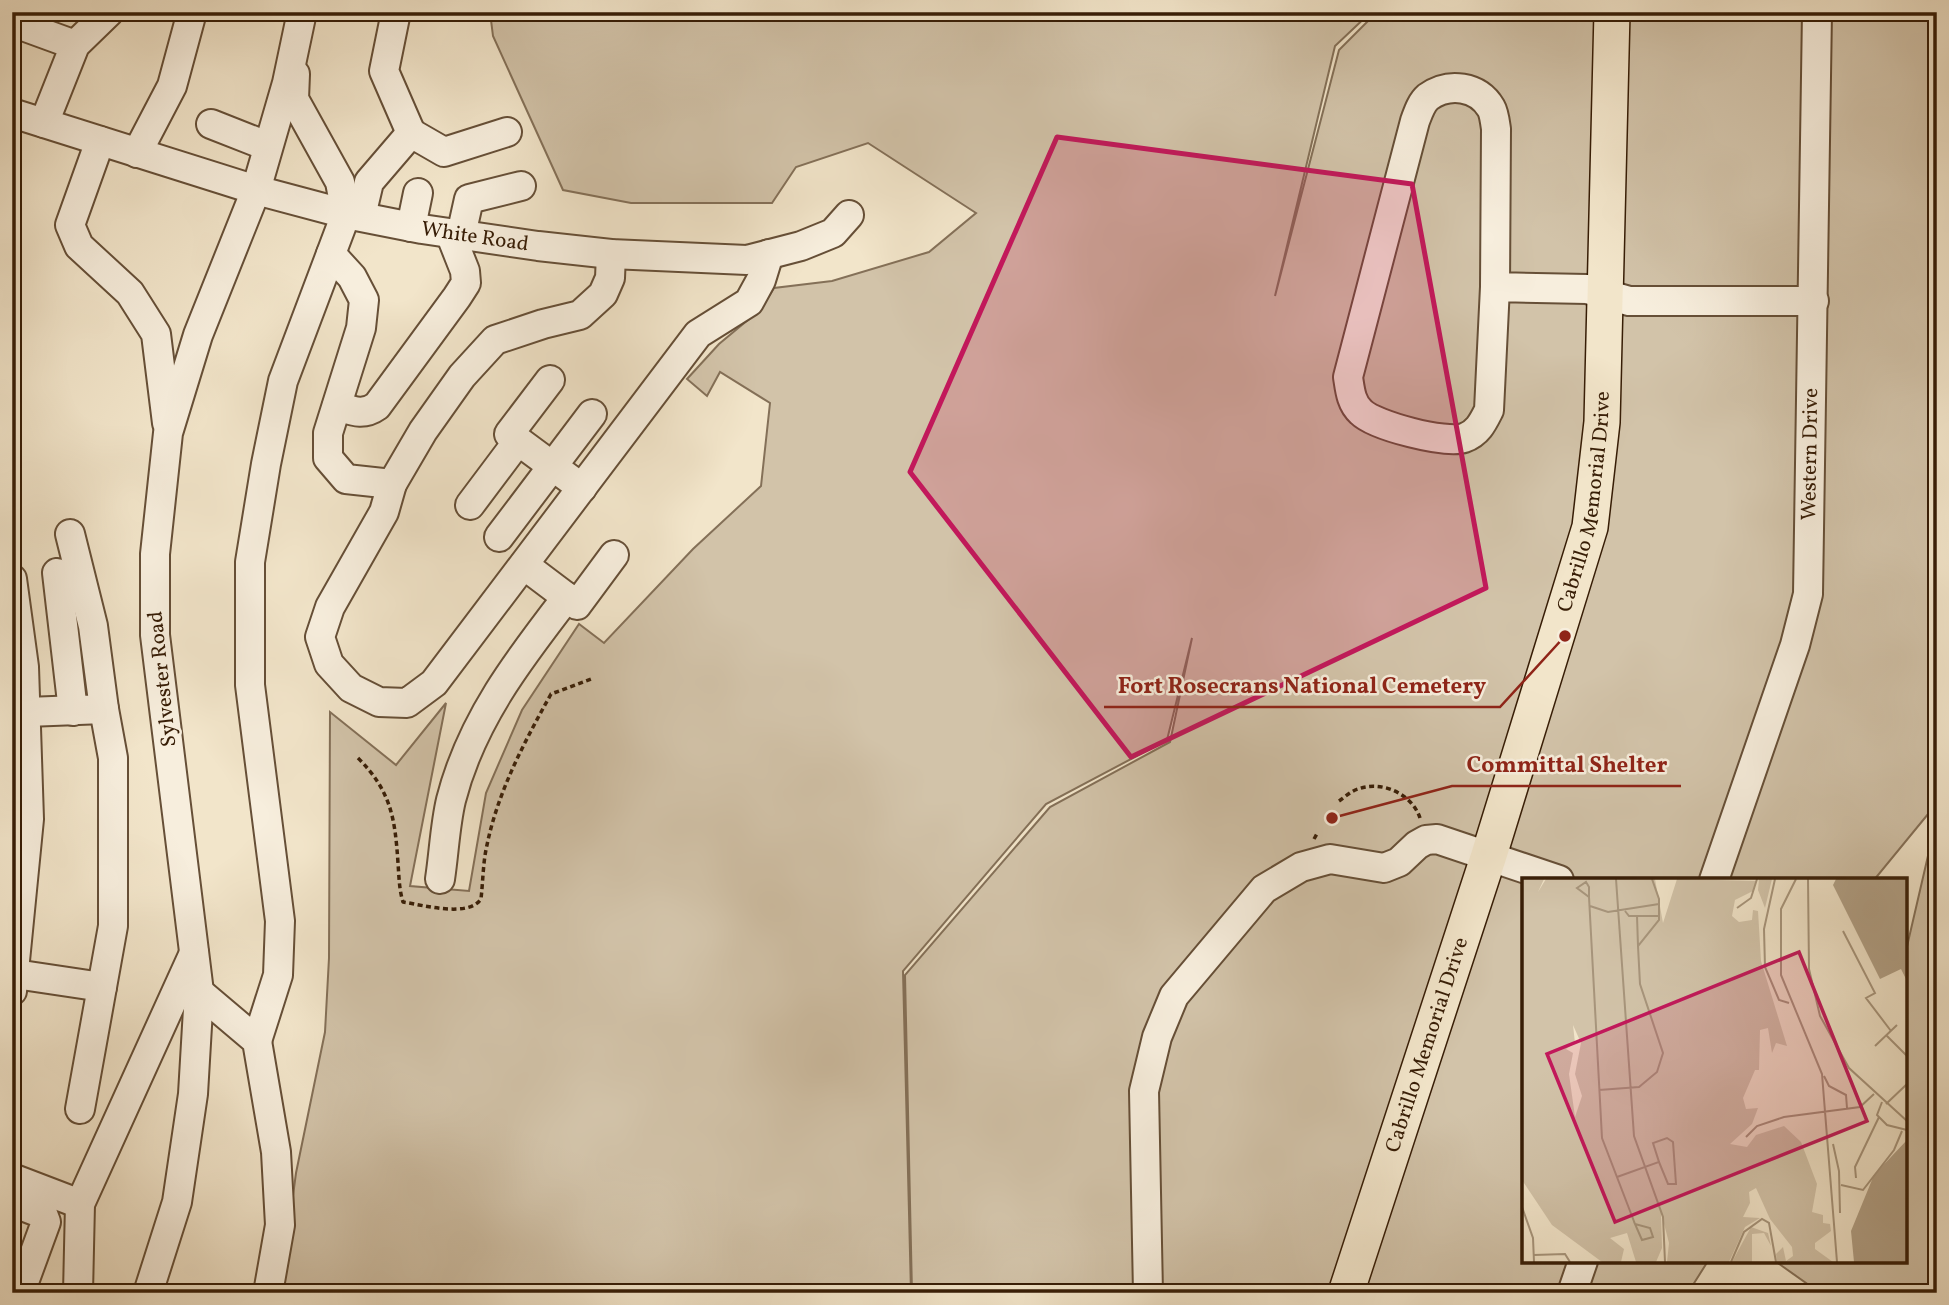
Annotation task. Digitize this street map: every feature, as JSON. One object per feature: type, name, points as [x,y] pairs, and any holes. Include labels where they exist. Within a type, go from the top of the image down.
[{"type":"main road","name":"Cabrillo Memorial Drive","points":[[1346,1293],[1489,855],[1590,527],[1602,422],[1612,12]]},
{"type":"street","points":[[44,123],[75,45],[109,12]]},
{"type":"street","points":[[136,153],[172,86],[192,12]]},
{"type":"street","points":[[396,12],[384,71],[411,133],[444,152],[507,132]]},
{"type":"street","name":"Western Drive","points":[[1715,878],[1795,645],[1808,594],[1817,12]]},
{"type":"street","name":"Sylvester Road","points":[[148,1293],[177,1202],[193,1094],[199,992],[155,635],[155,554],[168,433],[198,335],[256,190],[297,21]]},
{"type":"street","name":"Sylvester Road","points":[[297,21],[294,99],[340,182],[353,215]]},
{"type":"street","points":[[12,22],[75,45]]},
{"type":"street","points":[[1459,88],[1479,93],[1492,109],[1496,129],[1495,287],[1489,410],[1482,427],[1464,438],[1441,439],[1379,423],[1360,412],[1350,396],[1348,377],[1415,121],[1427,98],[1443,90],[1459,88]]},
{"type":"street","name":"White Road","points":[[12,113],[256,190],[353,215],[411,227],[538,246],[611,254],[747,260],[801,246],[833,233],[849,215]]},
{"type":"street","points":[[211,124],[267,146]]},
{"type":"street","points":[[268,1293],[280,1224],[276,1152],[257,1041],[278,975],[280,922],[250,685],[250,562],[266,464],[284,381],[331,254],[369,182],[411,133]]},
{"type":"street","points":[[100,141],[70,225],[79,246],[130,293],[156,334],[168,433]]},
{"type":"street","points":[[337,406],[359,414],[369,412],[377,406],[466,283],[456,234],[469,199],[521,186]]},
{"type":"street","points":[[411,227],[418,193]]},
{"type":"street","points":[[331,254],[352,277],[364,300],[361,328],[328,433],[328,458],[346,479],[392,484]]},
{"type":"street","points":[[611,254],[610,278],[603,295],[580,316],[543,324],[495,340],[462,376],[438,409],[392,484],[384,512],[330,607],[320,637],[329,664],[351,688],[379,702],[407,703],[434,683],[698,334],[749,302],[761,280],[769,254]]},
{"type":"street","points":[[1495,287],[1587,289],[1629,301],[1814,301]]},
{"type":"street","points":[[550,380],[509,434],[582,488]]},
{"type":"street","points":[[499,537],[593,414]]},
{"type":"street","points":[[470,505],[518,441]]},
{"type":"street","points":[[70,534],[68,572],[73,710]]},
{"type":"street","points":[[524,565],[577,604],[614,555]]},
{"type":"street","points":[[68,572],[12,579],[24,667],[29,819],[14,982],[102,987]]},
{"type":"street","points":[[68,572],[93,626],[113,758],[113,926],[80,1109]]},
{"type":"street","points":[[440,879],[451,801],[466,753],[487,709],[513,667],[566,597]]},
{"type":"street","points":[[27,712],[104,709]]},
{"type":"street","points":[[1148,1293],[1144,1091],[1157,1037],[1174,996],[1264,889],[1301,867],[1330,859],[1384,868],[1399,862],[1426,840],[1437,839],[1553,878]]},
{"type":"street","points":[[78,1293],[80,1204],[194,951]]},
{"type":"street","points":[[199,992],[257,1041]]},
{"type":"street","points":[[12,1178],[80,1204]]},
{"type":"street","points":[[12,1202],[43,1214],[46,1222],[20,1293]]},
{"type":"street","points":[[1572,1293],[1582,1263]]},
{"type":"path","points":[[1339,801],[1358,789],[1375,786],[1390,788],[1408,799],[1417,810],[1426,840]]},
{"type":"highlighted area","points":[[1057,137],[1412,184],[1486,588],[1131,757],[910,472]]},
{"type":"shaded area","points":[[490,12],[1371,12],[1335,46],[1275,296],[1339,50],[1377,12],[1937,12],[1937,772],[1933,808],[1876,878],[1522,878],[1522,1263],[1707,1263],[1691,1288],[1691,1293],[912,1293],[905,975],[1050,807],[1170,742],[1192,638],[1167,740],[1046,804],[903,971],[911,1293],[280,1293],[296,1173],[325,1032],[329,958],[330,712],[396,765],[446,703],[410,886],[469,891],[486,793],[522,710],[579,624],[604,643],[693,549],[761,486],[770,403],[720,372],[707,396],[687,379],[719,344],[761,309],[774,288],[832,281],[929,252],[976,213],[868,143],[796,167],[772,203],[631,203],[563,190],[493,36]]},
{"type":"shaded area","points":[[1937,817],[1937,1293],[1809,1293],[1813,1288],[1778,1263],[1907,1263],[1907,946]]},
{"type":"place","name":"Fort Rosecrans National Cemetery","points":[[1565,636]]},
{"type":"place","name":"Committal Shelter","points":[[1332,818]]}]
